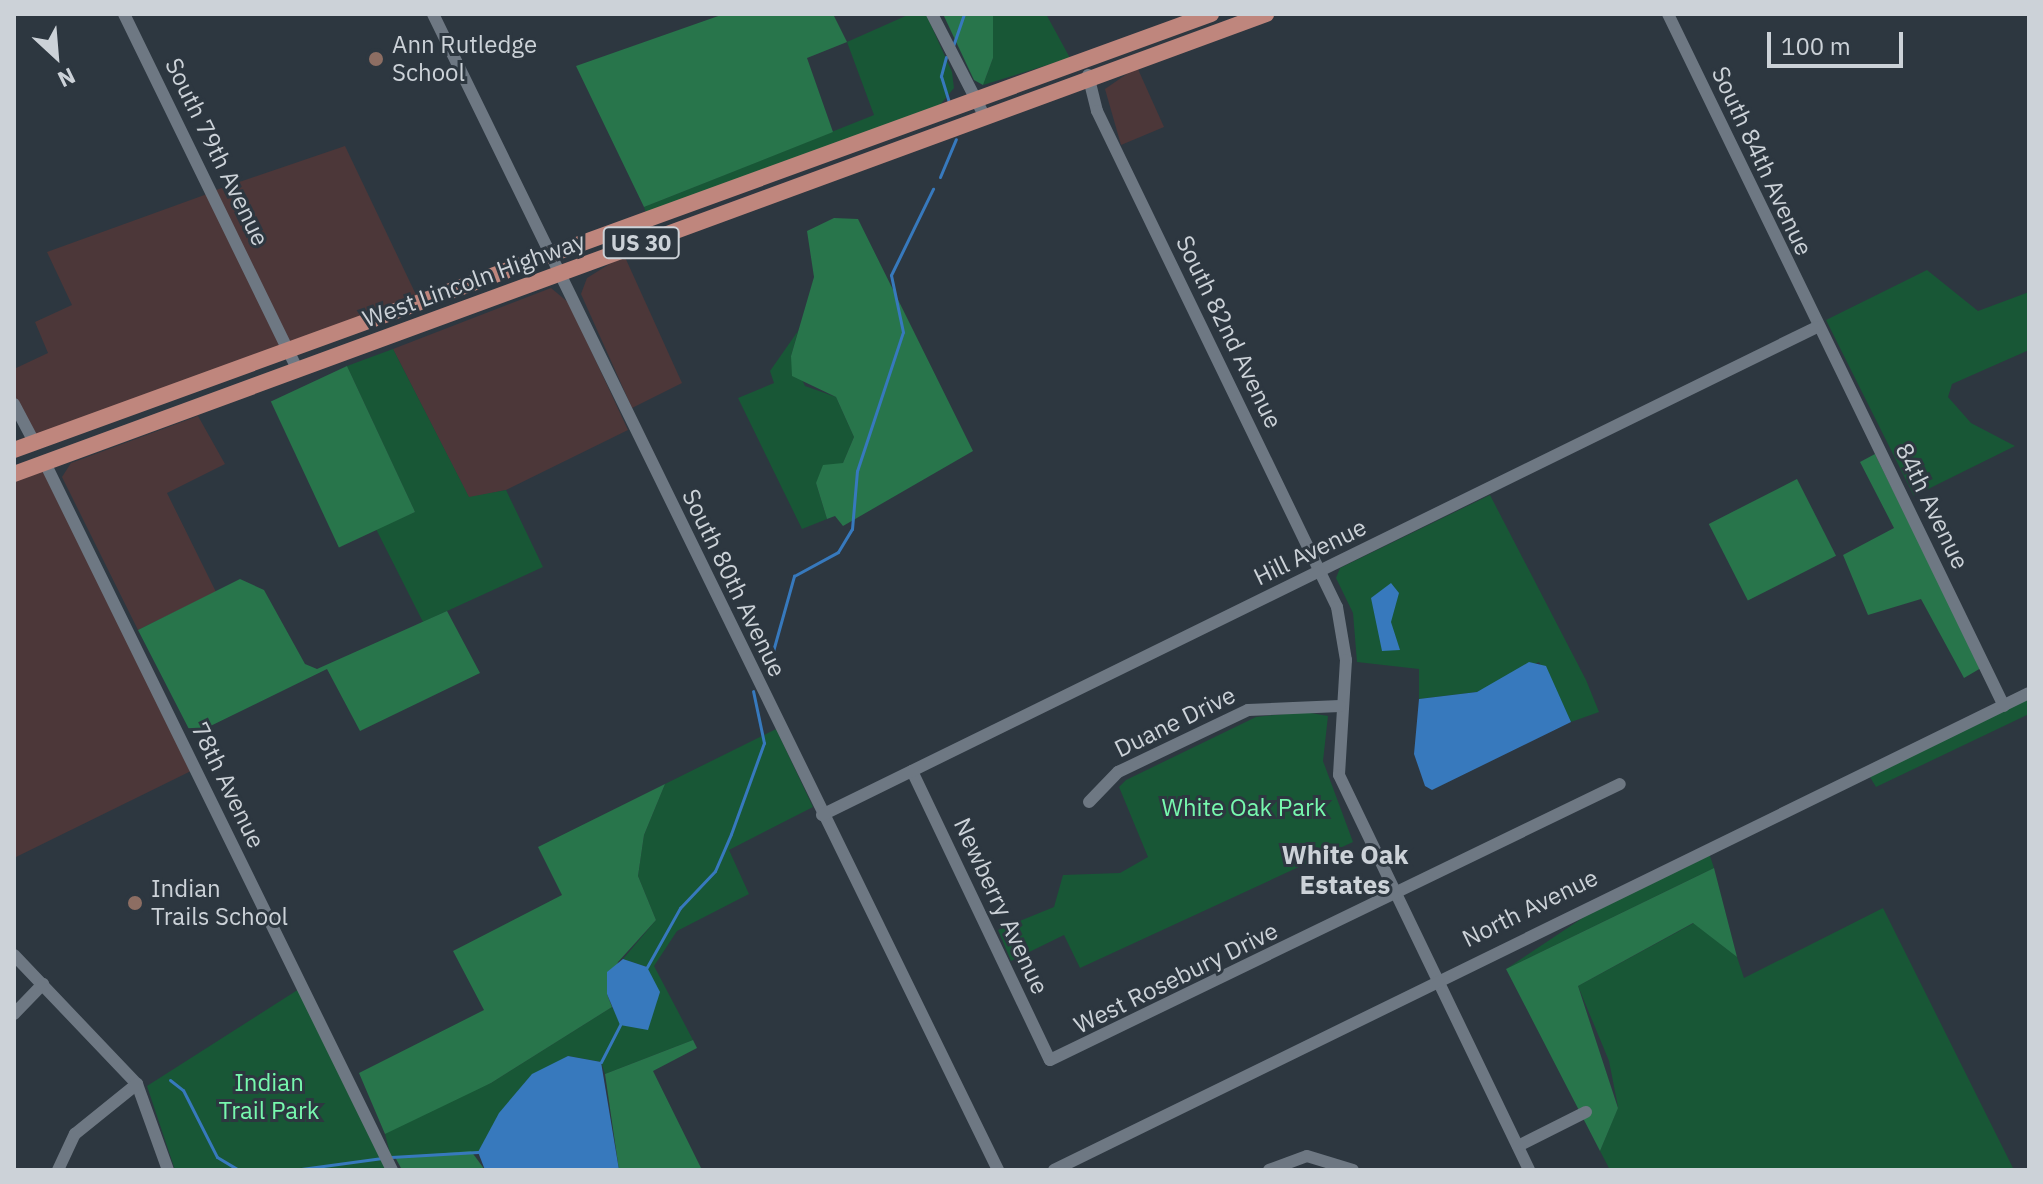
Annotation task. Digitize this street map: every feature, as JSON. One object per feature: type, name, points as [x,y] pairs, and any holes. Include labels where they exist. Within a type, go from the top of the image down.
[{"type":"main road","name":"West Lincoln Highway","points":[[14,474],[985,117],[1211,14]]},
{"type":"main road","name":"West Lincoln Highway","points":[[14,450],[974,101],[1266,14]]},
{"type":"main road","points":[[45,463],[44,454],[116,411]]},
{"type":"street","name":"South 79th Avenue","points":[[124,14],[298,370]]},
{"type":"street","name":"South 80th Avenue","points":[[433,14],[998,1170]]},
{"type":"street","points":[[932,14],[974,101],[985,117]]},
{"type":"street","name":"South 84th Avenue","points":[[1668,14],[1817,327]]},
{"type":"street","name":"South 82nd Avenue","points":[[1086,69],[1097,111],[1321,571],[1343,632],[1339,775],[1529,1170]]},
{"type":"street","name":"Hill Avenue","points":[[822,815],[1817,327]]},
{"type":"street","name":"84th Avenue","points":[[1817,327],[2004,706]]},
{"type":"street","points":[[14,405],[34,442]]},
{"type":"street","name":"78th Avenue","points":[[45,463],[392,1170]]},
{"type":"street","name":"North Avenue","points":[[1054,1170],[1435,978],[2029,693]]},
{"type":"street","name":"Duane Drive","points":[[1089,802],[1118,772],[1248,710],[1340,706]]},
{"type":"street","name":"Newberry Avenue","points":[[912,771],[1050,1060]]},
{"type":"street","name":"West Rosebury Drive","points":[[1050,1060],[1620,784]]},
{"type":"street","points":[[14,955],[137,1084],[168,1170]]},
{"type":"street","points":[[14,1014],[43,984]]},
{"type":"street","points":[[58,1170],[75,1134],[137,1084]]},
{"type":"street","points":[[1518,1146],[1586,1112]]},
{"type":"street","points":[[1269,1170],[1307,1156],[1353,1170]]},
{"type":"shaded area","points":[[1137,67],[1164,127],[1121,145],[1105,89]]},
{"type":"shaded area","points":[[345,146],[419,301],[290,346],[216,190]]},
{"type":"shaded area","points":[[210,193],[285,348],[35,439],[14,398],[14,369],[48,353],[35,322],[72,305],[47,252]]},
{"type":"shaded area","points":[[624,255],[682,383],[632,408],[581,294],[587,278]]},
{"type":"shaded area","points":[[551,288],[569,303],[628,430],[506,490],[469,498],[393,349]]},
{"type":"shaded area","points":[[198,416],[225,464],[167,493],[216,592],[138,630],[62,477],[71,463]]},
{"type":"shaded area","points":[[43,469],[191,771],[14,858],[14,480]]},
{"type":"green space","points":[[724,14],[833,14],[847,42],[807,58],[833,132],[644,207],[576,66]]},
{"type":"green space","points":[[910,14],[926,14],[952,72],[954,88],[939,106],[646,213],[644,207],[874,115],[847,42]]},
{"type":"green space","points":[[943,14],[993,14],[993,58],[983,85],[974,80]]},
{"type":"green space","points":[[993,14],[1046,14],[1070,58],[983,85],[993,58]]},
{"type":"green space","points":[[834,218],[858,219],[973,451],[843,526],[835,516],[827,519],[816,483],[823,465],[843,463],[854,437],[836,397],[792,376],[791,356],[814,277],[807,231]]},
{"type":"green space","points":[[1927,270],[1978,311],[2029,292],[2029,350],[1952,384],[1948,397],[1971,423],[2015,446],[1914,496],[1826,320]]},
{"type":"green space","points":[[798,331],[791,356],[805,386],[836,397],[854,437],[843,463],[816,483],[827,519],[802,529],[738,398],[774,383],[770,371]]},
{"type":"green space","points":[[393,349],[469,497],[506,490],[543,567],[423,622],[376,529],[415,512],[347,366]]},
{"type":"green space","points":[[347,366],[415,512],[339,547],[271,401]]},
{"type":"green space","points":[[1875,454],[1981,668],[1964,678],[1921,599],[1868,615],[1843,555],[1894,528],[1860,462]]},
{"type":"green space","points":[[1797,479],[1836,556],[1748,601],[1709,524]]},
{"type":"green space","points":[[1490,495],[1586,680],[1599,712],[1571,722],[1539,662],[1477,692],[1419,699],[1419,669],[1357,662],[1353,613],[1336,578],[1340,568]]},
{"type":"green space","points":[[240,579],[264,590],[305,664],[317,669],[447,611],[480,673],[360,731],[327,669],[192,735],[138,630]]},
{"type":"green space","points":[[2029,697],[2029,714],[1876,787],[1870,777]]},
{"type":"green space","name":"White Oak Park","points":[[1305,712],[1328,716],[1323,761],[1353,842],[1080,968],[1064,935],[1011,961],[998,930],[1054,907],[1063,875],[1120,873],[1148,857],[1119,787],[1126,780],[1256,717]]},
{"type":"green space","points":[[776,729],[813,807],[729,850],[749,894],[677,931],[654,966],[693,1040],[605,1074],[601,1062],[568,1056],[526,1081],[478,1152],[391,1157],[385,1134],[410,1117],[491,1083],[612,1007],[620,1019],[647,967],[623,959],[656,920],[638,876],[644,835],[665,784]]},
{"type":"green space","points":[[665,784],[644,835],[638,876],[656,920],[618,962],[607,994],[612,1007],[491,1083],[385,1134],[359,1073],[484,1010],[453,951],[562,895],[538,847]]},
{"type":"green space","points":[[1709,853],[1714,868],[1506,969],[1599,907]]},
{"type":"green space","points":[[1714,868],[1737,957],[1693,923],[1578,986],[1618,1108],[1600,1151],[1506,969]]},
{"type":"green space","points":[[1883,908],[2014,1170],[1610,1170],[1600,1151],[1618,1107],[1609,1061],[1578,986],[1694,923],[1737,957],[1744,978]]},
{"type":"green space","name":"Indian Trail Park","points":[[299,989],[388,1170],[175,1170],[147,1086]]},
{"type":"green space","points":[[693,1040],[697,1048],[653,1071],[702,1170],[619,1170],[605,1074]]},
{"type":"green space","points":[[471,1151],[485,1170],[402,1170],[395,1157]]},
{"type":"water","points":[[1391,583],[1399,593],[1391,622],[1400,650],[1382,651],[1371,598]]},
{"type":"water","points":[[1529,662],[1546,666],[1571,722],[1432,790],[1425,786],[1414,754],[1419,699],[1477,692]]},
{"type":"water","points":[[623,959],[647,967],[660,992],[648,1030],[620,1025],[607,994],[607,972]]},
{"type":"water","points":[[568,1056],[601,1062],[619,1170],[485,1170],[478,1152],[499,1113],[532,1074]]},
{"type":"waterway","points":[[953,46],[964,14]]},
{"type":"waterway","points":[[946,57],[941,76],[949,102]]},
{"type":"waterway","points":[[940,177],[956,139]]},
{"type":"waterway","points":[[768,669],[794,576],[838,552],[852,529],[857,471],[903,332],[891,275],[933,189]]},
{"type":"waterway","points":[[647,967],[680,908],[715,871],[731,834],[764,743],[753,691]]},
{"type":"waterway","points":[[601,1062],[620,1025]]},
{"type":"waterway","points":[[170,1080],[183,1090],[217,1157],[239,1170]]},
{"type":"waterway","points":[[391,1157],[478,1152]]},
{"type":"waterway","points":[[294,1170],[382,1158]]},
{"type":"place","name":"Ann Rutledge School","points":[[376,59]]},
{"type":"place","name":"Indian Trails School","points":[[135,903]]},
{"type":"district","name":"White Oak Estates","points":[[1345,870]]}]
